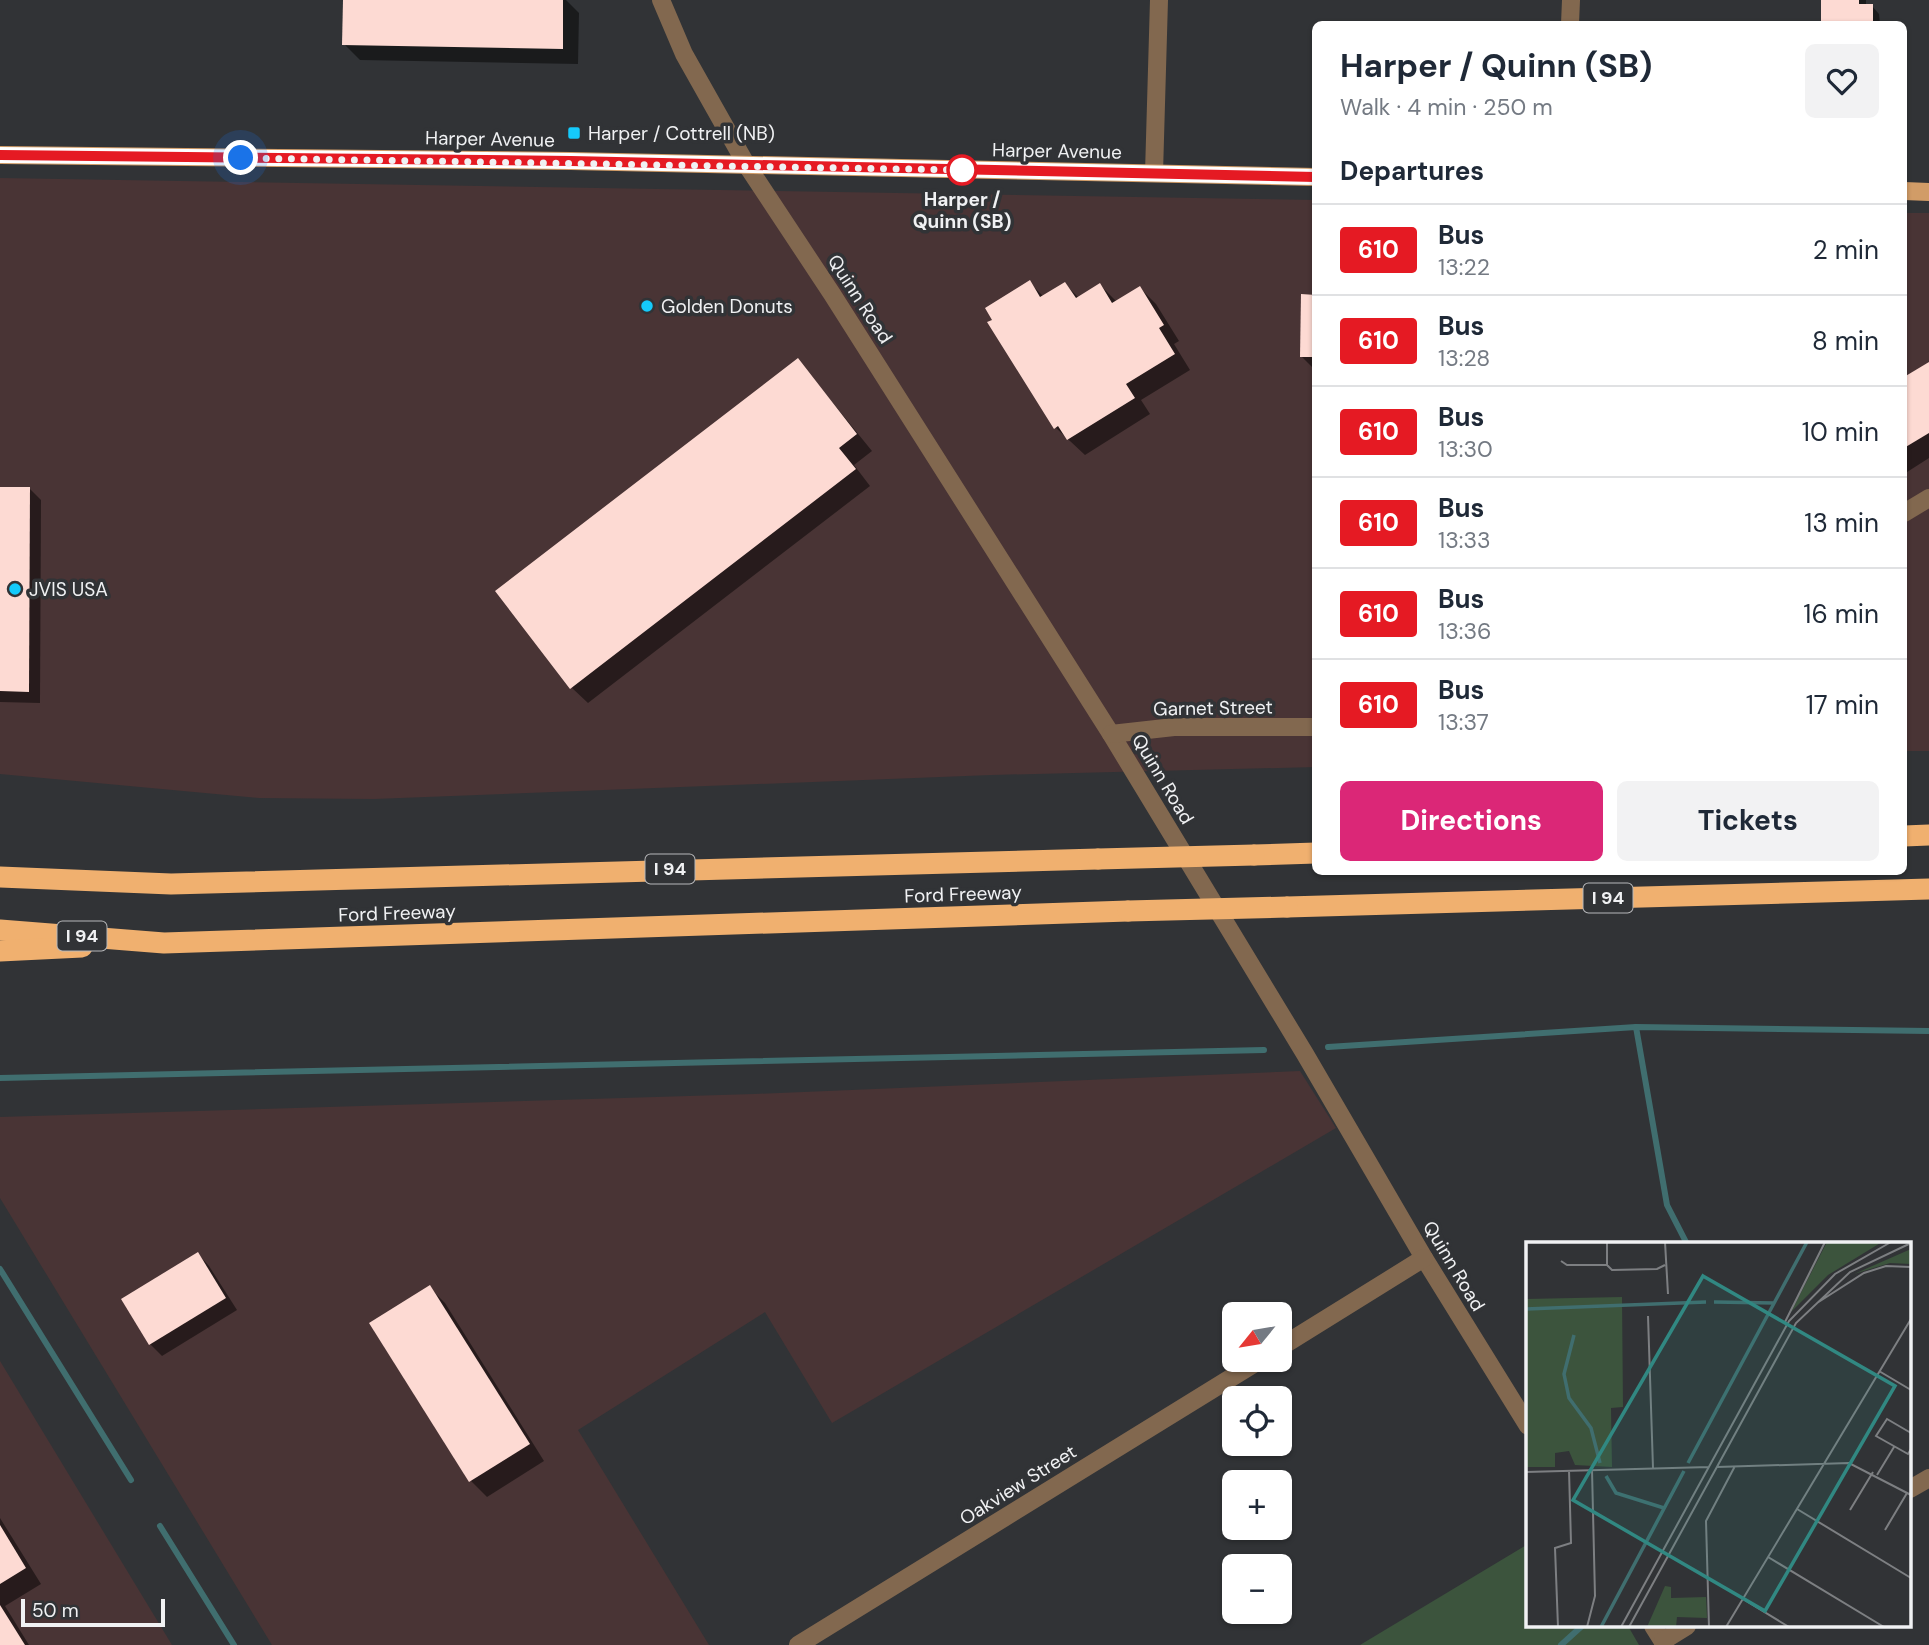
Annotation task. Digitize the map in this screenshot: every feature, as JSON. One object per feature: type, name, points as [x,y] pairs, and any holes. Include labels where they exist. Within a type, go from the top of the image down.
[{"type":"highway","points":[[1907,836],[1929,835]]},
{"type":"highway","name":"Ford Freeway","points":[[0,877],[172,884],[1312,853]]},
{"type":"highway","name":"Ford Freeway","points":[[0,930],[164,943],[1129,911],[1929,889]]},
{"type":"highway","points":[[0,951],[164,943]]},
{"type":"main road","name":"Harper Avenue","points":[[0,155],[746,164],[1312,177]]},
{"type":"main road","points":[[1907,191],[1929,192]]},
{"type":"street","name":"Quinn Road","points":[[661,0],[684,54],[746,164],[836,300],[1111,734],[1305,1054],[1424,1258],[1526,1423]]},
{"type":"street","points":[[1154,173],[1159,0]]},
{"type":"street","points":[[1570,21],[1571,0]]},
{"type":"street","points":[[1907,511],[1929,498]]},
{"type":"street","name":"Garnet Street","points":[[1111,734],[1174,727],[1312,727]]},
{"type":"street","points":[[1292,1340],[1424,1258]]},
{"type":"street","name":"Oakview Street","points":[[798,1645],[1241,1372]]},
{"type":"street","points":[[1912,1488],[1929,1478]]},
{"type":"street","points":[[1661,1637],[1683,1628]]},
{"type":"shaded area","points":[[0,178],[1312,200],[1312,767],[991,775],[374,799],[259,798],[0,774]]},
{"type":"shaded area","points":[[1907,213],[1929,213],[1929,751],[1907,751]]},
{"type":"shaded area","points":[[1300,1071],[1336,1128],[832,1423],[765,1312],[578,1430],[709,1645],[272,1645],[0,1198],[0,1117],[754,1094]]},
{"type":"shaded area","points":[[0,1361],[172,1645],[0,1645]]},
{"type":"green space","points":[[1526,1545],[1526,1628],[1629,1628],[1639,1645],[1360,1645]]},
{"type":"building","points":[[343,0],[563,0],[563,49],[342,45]]},
{"type":"building","points":[[1821,0],[1859,0],[1859,4],[1873,4],[1873,21],[1821,21]]},
{"type":"building","points":[[1030,280],[1040,297],[1065,282],[1076,298],[1100,283],[1112,303],[1140,286],[1164,325],[1159,328],[1175,354],[1126,384],[1135,398],[1067,440],[1058,426],[1054,429],[987,322],[992,320],[985,308]]},
{"type":"building","points":[[1301,294],[1312,295],[1312,357],[1300,357]]},
{"type":"building","points":[[798,358],[857,434],[839,448],[856,469],[570,689],[495,591]]},
{"type":"building","points":[[1929,362],[1929,433],[1907,446],[1907,375]]},
{"type":"building","name":"JVIS USA","points":[[0,487],[30,487],[29,692],[0,691]]},
{"type":"building","points":[[198,1252],[226,1298],[149,1345],[121,1299]]},
{"type":"building","points":[[430,1285],[530,1444],[469,1482],[369,1323]]},
{"type":"building","points":[[0,1525],[26,1568],[0,1584]]},
{"type":"building","points":[[0,1605],[25,1645],[0,1645]]},
{"type":"waterway","points":[[1636,1027],[1667,1205],[1686,1242]]},
{"type":"waterway","points":[[1328,1047],[1636,1027],[1929,1031]]},
{"type":"waterway","points":[[0,1078],[1264,1050]]},
{"type":"waterway","points":[[0,1269],[131,1480]]},
{"type":"waterway","points":[[160,1526],[234,1645]]},
{"type":"waterway","points":[[1561,1645],[1580,1628]]},
{"type":"bus line","name":"610","points":[[0,155],[571,161],[1312,177]]},
{"type":"place","name":"Harper / Cottrell (NB)","points":[[574,133]]},
{"type":"place","name":"Harper / Quinn (SB)","points":[[962,170]]},
{"type":"place","name":"Golden Donuts","points":[[647,306]]},
{"type":"place","name":"JVIS USA","points":[[15,589]]},
{"type":"route","points":[[241,158],[571,161],[962,170]]}]
